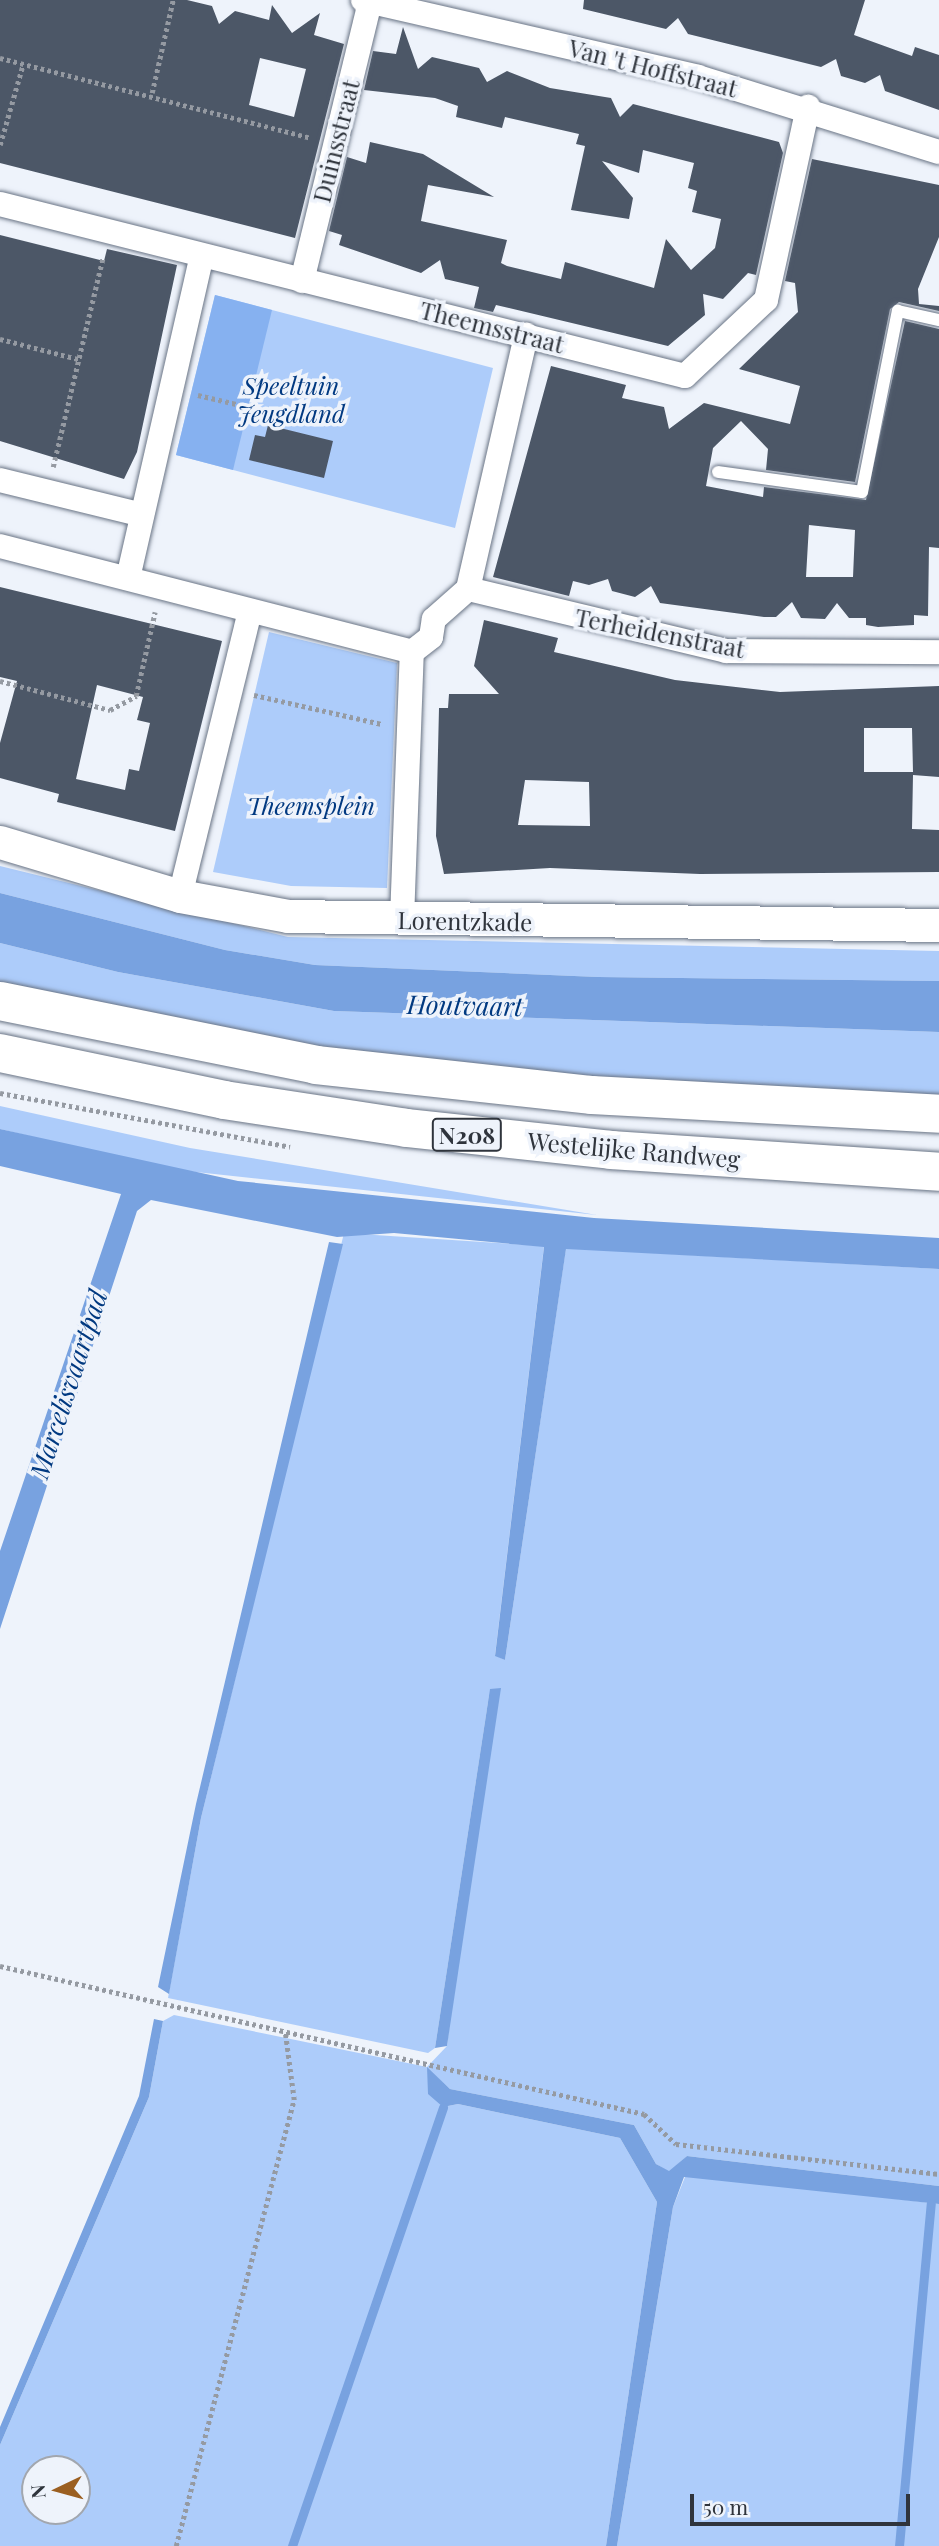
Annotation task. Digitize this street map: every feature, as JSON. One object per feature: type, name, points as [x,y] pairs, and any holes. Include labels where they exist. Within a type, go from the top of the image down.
[{"type":"main road","name":"N208","points":[[0,1001],[316,1065],[592,1095],[939,1114]]},
{"type":"main road","name":"Westelijke Randweg","points":[[0,1053],[224,1100],[406,1128],[611,1150],[939,1172]]},
{"type":"street","name":"Van 't Hoffstraat","points":[[366,1],[808,107],[939,152]]},
{"type":"street","name":"Duinsstraat","points":[[302,281],[366,1]]},
{"type":"street","name":"Theemsstraat","points":[[0,204],[685,376],[766,300],[808,107]]},
{"type":"street","points":[[128,578],[202,256]]},
{"type":"street","points":[[412,652],[431,638],[434,619],[468,589],[526,335]]},
{"type":"street","points":[[0,480],[142,515]]},
{"type":"street","points":[[0,546],[412,652]]},
{"type":"street","name":"Terheidenstraat","points":[[468,589],[726,651],[939,652]]},
{"type":"street","points":[[180,897],[250,611]]},
{"type":"street","points":[[402,920],[412,652]]},
{"type":"street","name":"Lorentzkade","points":[[0,842],[180,897],[288,916],[402,920],[939,925]]},
{"type":"lane","points":[[719,472],[862,492],[898,312],[939,320]]},
{"type":"path","points":[[152,93],[173,0]]},
{"type":"path","points":[[0,58],[152,93],[335,144]]},
{"type":"path","points":[[0,145],[23,64]]},
{"type":"path","points":[[47,491],[110,233]]},
{"type":"path","points":[[0,339],[78,359]]},
{"type":"path","points":[[171,389],[313,422]]},
{"type":"path","points":[[0,681],[110,710],[136,696],[161,587]]},
{"type":"path","points":[[230,690],[410,731]]},
{"type":"path","points":[[0,1966],[644,2114],[676,2144],[939,2174]]},
{"type":"path","points":[[176,2546],[295,2100],[285,2032]]},
{"type":"green space","name":"Speeltuin Jeugdland","points":[[215,295],[493,368],[455,528],[176,455]]},
{"type":"green space","name":"Theemsplein","points":[[269,632],[397,663],[387,888],[291,886],[213,872]]},
{"type":"green space","points":[[0,866],[288,937],[939,951],[939,981],[598,977],[315,965],[225,950],[0,893]]},
{"type":"green space","points":[[0,943],[118,972],[334,1011],[939,1032],[939,1099],[647,1088],[242,1042],[0,984]]},
{"type":"green space","points":[[0,1106],[190,1148],[597,1215],[168,1169],[0,1129]]},
{"type":"green space","points":[[344,1233],[544,1246],[495,1655],[505,1660],[566,1248],[939,1269],[939,2186],[687,2156],[669,2172],[656,2164],[634,2125],[450,2089],[427,2068],[443,2107],[458,2104],[620,2138],[657,2202],[606,2546],[0,2546],[0,2445],[149,2097],[163,2021],[174,2015],[427,2067],[447,2046],[490,1689],[435,2048],[428,2053],[168,1998],[201,1818]]},
{"type":"green space","points":[[705,2176],[939,2204],[939,2546],[617,2546],[673,2207],[685,2177]]},
{"type":"shaded area","points":[[215,295],[272,310],[233,470],[176,455]]},
{"type":"water","name":"Houtvaart","points":[[0,893],[225,950],[315,965],[598,977],[939,981],[939,1032],[334,1011],[118,972],[0,943]]},
{"type":"water","name":"Marcelisvaartpad","points":[[0,1129],[238,1181],[594,1218],[939,1238],[939,1269],[566,1249],[505,1660],[495,1656],[544,1247],[394,1233],[337,1237],[151,1200],[137,1211],[0,1629],[0,1551],[121,1194],[0,1166]]},
{"type":"water","points":[[329,1242],[343,1244],[201,1818],[169,1994],[158,1987],[196,1804]]},
{"type":"water","points":[[501,1688],[447,2046],[435,2048],[490,1689]]},
{"type":"water","points":[[154,2019],[163,2021],[149,2097],[0,2445],[0,2427],[139,2096]]},
{"type":"water","points":[[427,2067],[450,2089],[634,2125],[656,2164],[669,2171],[687,2156],[939,2186],[939,2204],[684,2177],[673,2207],[617,2546],[606,2546],[657,2202],[620,2138],[458,2104],[443,2107],[428,2094]]},
{"type":"building","points":[[0,0],[187,0],[212,6],[219,24],[235,11],[269,20],[272,5],[292,33],[320,13],[314,35],[344,44],[295,238],[0,163]],"holes":[[[260,58],[306,69],[294,117],[249,105]]]},
{"type":"building","points":[[584,0],[865,0],[854,35],[912,56],[915,47],[939,55],[939,110],[885,91],[880,75],[865,83],[841,76],[836,59],[821,67],[688,34],[678,18],[666,29],[583,9]]},
{"type":"building","points":[[403,27],[418,69],[432,57],[479,68],[487,82],[507,71],[550,88],[611,98],[620,117],[633,104],[779,142],[783,153],[756,275],[748,273],[723,299],[703,294],[705,315],[668,346],[496,305],[493,312],[474,308],[479,287],[445,279],[440,260],[421,273],[339,245],[342,235],[329,231],[347,157],[366,163],[370,142],[423,154],[494,197],[428,185],[421,221],[507,240],[501,263],[507,266],[561,279],[565,262],[654,288],[666,239],[691,270],[715,248],[721,219],[692,212],[697,191],[688,188],[694,163],[643,150],[639,173],[602,161],[633,198],[629,219],[571,210],[585,146],[576,144],[579,134],[505,117],[502,128],[456,117],[458,106],[435,98],[364,90],[373,51],[396,54]]},
{"type":"building","points":[[812,159],[939,185],[939,237],[918,289],[919,304],[939,306],[939,311],[899,302],[890,309],[855,482],[766,470],[768,449],[741,421],[713,448],[706,486],[763,497],[764,487],[866,500],[905,321],[939,329],[939,548],[929,547],[928,616],[914,615],[914,625],[878,627],[866,625],[866,618],[849,618],[837,603],[825,619],[801,618],[792,602],[776,617],[764,617],[660,603],[651,586],[635,597],[612,591],[608,579],[589,585],[573,581],[569,596],[493,577],[551,366],[626,385],[622,398],[664,407],[669,429],[704,403],[790,424],[800,386],[739,369],[798,312],[795,283],[785,281]],"holes":[[[809,525],[855,530],[853,577],[806,577]]]},
{"type":"building","points":[[0,235],[104,261],[107,249],[177,265],[137,452],[124,479],[0,441]]},
{"type":"building","points":[[268,425],[333,441],[324,478],[249,460],[255,435],[265,437]]},
{"type":"building","points":[[0,587],[222,641],[175,831],[57,802],[59,794],[0,778],[0,743],[17,681],[0,677]],"holes":[[[97,685],[143,697],[137,720],[150,723],[139,771],[129,769],[125,790],[76,779]]]},
{"type":"building","points":[[484,620],[558,638],[554,652],[675,680],[780,692],[939,686],[939,777],[913,775],[912,829],[939,830],[939,872],[700,874],[550,868],[444,874],[436,836],[439,708],[448,708],[449,694],[499,694],[474,666]],"holes":[[[864,728],[912,728],[913,772],[864,772]],[[525,780],[589,782],[590,826],[518,825]]]},
{"type":"waterway","points":[[292,2546],[443,2107]]},
{"type":"waterway","points":[[899,2546],[931,2203]]}]
